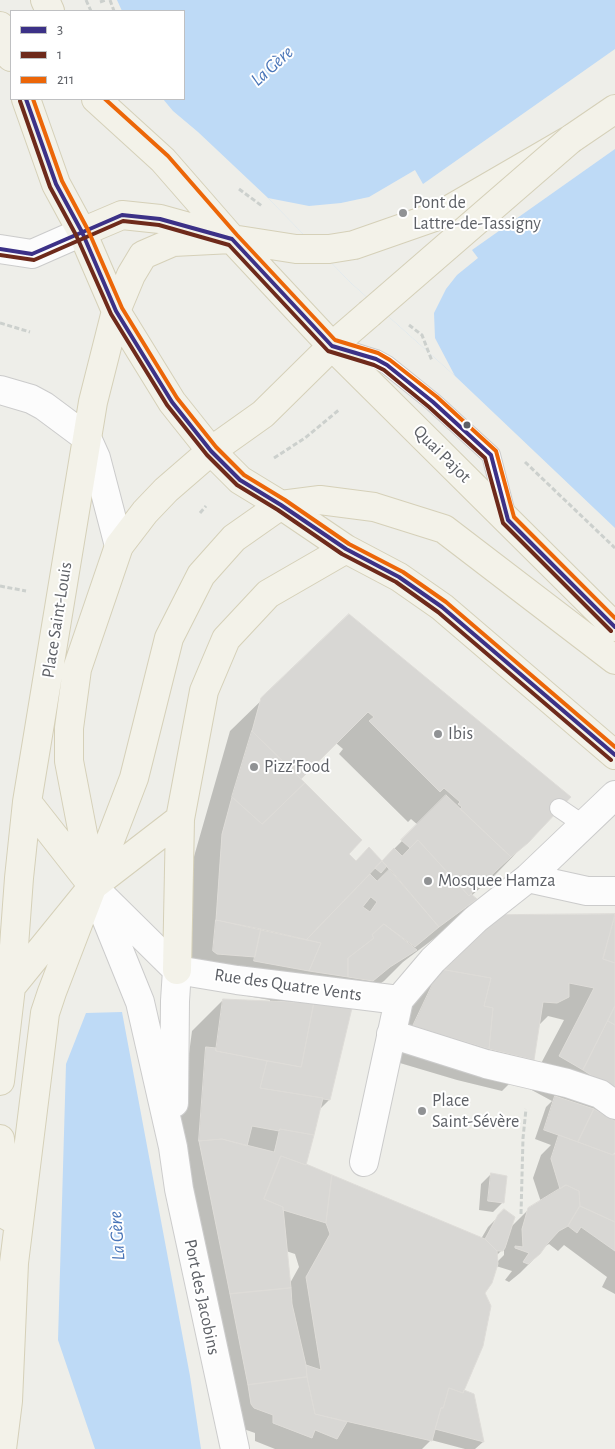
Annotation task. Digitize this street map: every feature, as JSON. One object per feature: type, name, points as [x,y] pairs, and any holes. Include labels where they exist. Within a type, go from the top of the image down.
[{"type":"main road","points":[[0,26],[10,54]]},
{"type":"main road","points":[[26,100],[56,184],[82,232],[116,311],[172,402],[211,450],[240,480],[346,549],[399,577],[442,607],[615,755]]},
{"type":"main road","name":"Quai Pajot","points":[[97,100],[163,160],[232,239],[332,346],[615,626]]},
{"type":"main road","points":[[82,232],[122,215],[160,218],[232,239],[296,249],[354,245],[440,215],[571,139],[615,109]]},
{"type":"main road","name":"Place Saint-Louis","points":[[93,886],[69,761],[69,728],[76,669],[119,546],[145,512],[166,490],[211,450],[263,414],[332,346],[571,139]]},
{"type":"main road","name":"Place Saint-Louis","points":[[0,1080],[11,987],[27,802],[93,402],[116,311],[131,276],[143,255],[173,242],[232,239]]},
{"type":"main road","points":[[2,1449],[8,1401],[14,1263],[45,1013],[134,778],[169,638],[201,575],[234,538],[281,505],[320,500],[374,507],[444,530],[615,660]]},
{"type":"main road","points":[[177,970],[180,819],[204,691],[226,639],[268,594],[346,549]]},
{"type":"main road","points":[[27,802],[93,886]]},
{"type":"main road","points":[[11,987],[93,886],[180,819]]},
{"type":"main road","points":[[0,1140],[14,1263]]},
{"type":"street","points":[[0,250],[32,254],[82,232]]},
{"type":"street","points":[[0,390],[31,399],[44,406],[87,438],[96,458],[119,546]]},
{"type":"street","points":[[364,1162],[399,1000],[433,960],[476,919],[528,878],[615,795]]},
{"type":"street","points":[[528,878],[587,891],[615,891]]},
{"type":"street","points":[[93,886],[177,970],[173,1147]]},
{"type":"street","points":[[93,886],[140,1002],[173,1147]]},
{"type":"street","name":"Rue des Quatre Vents","points":[[177,970],[237,980],[399,1000]]},
{"type":"street","points":[[391,1034],[486,1064],[567,1083],[600,1094],[615,1105]]},
{"type":"street","name":"Port des Jacobins","points":[[173,1147],[179,1188],[235,1447]]},
{"type":"lane","points":[[559,808],[584,825]]},
{"type":"path","points":[[100,2],[108,0]]},
{"type":"path","points":[[235,185],[268,208]]},
{"type":"path","points":[[0,323],[30,332]]},
{"type":"path","points":[[272,460],[304,438],[340,409]]},
{"type":"path","points":[[0,586],[27,591]]},
{"type":"path","points":[[521,1214],[523,1138],[530,1074]]},
{"type":"water","name":"La Gère","points":[[117,0],[615,0],[615,528],[455,376],[351,283],[268,198],[173,111],[164,100],[185,100],[185,10],[122,10]]},
{"type":"water","name":"La Gère","points":[[122,1012],[190,1376],[201,1449],[95,1449],[58,1340],[66,1064],[86,1013]]},
{"type":"pier","name":"Pont de Lattre-de-Tassigny","points":[[615,49],[615,149],[472,250],[478,258],[457,275],[446,289],[434,313],[435,338],[455,376],[351,283],[268,198],[309,206],[341,203],[369,197],[415,170],[423,184]]},
{"type":"building","name":"Ibis","points":[[349,614],[571,797],[528,843],[511,857],[460,809],[462,807],[458,804],[460,802],[444,788],[440,792],[369,721],[374,717],[368,712],[301,779],[252,731],[261,698]]},
{"type":"building","points":[[252,731],[305,783],[262,824],[232,797]]},
{"type":"building","points":[[305,783],[362,840],[349,854],[356,861],[369,847],[382,861],[306,940],[216,920],[222,834],[232,797],[262,824]]},
{"type":"building","points":[[446,795],[511,857],[469,896],[418,840],[410,848],[401,840]]},
{"type":"building","name":"Mosquee Hamza","points":[[418,840],[469,896],[471,894],[477,899],[439,927],[382,861],[394,848],[402,856]]},
{"type":"building","points":[[382,861],[387,866],[381,873],[375,868]]},
{"type":"building","points":[[390,869],[439,927],[415,947],[384,924],[372,935],[374,938],[348,958],[348,977],[309,971],[321,943],[306,940],[370,874],[377,881]],"holes":[[[371,897],[377,902],[370,912],[363,907]]]},
{"type":"building","points":[[615,914],[603,959],[615,963],[615,1006],[583,1070],[559,1056],[594,988],[569,983],[569,997],[557,1003],[543,1002],[534,1060],[489,1049],[493,1008],[484,1006],[491,978],[440,969],[498,915]]},
{"type":"building","points":[[615,917],[615,963],[603,959]]},
{"type":"building","points":[[216,920],[261,929],[255,957],[217,954],[213,951]]},
{"type":"building","points":[[384,924],[417,950],[390,967],[373,981],[348,977],[348,958],[374,938],[372,935]]},
{"type":"building","points":[[261,929],[321,943],[309,971],[254,961]]},
{"type":"building","points":[[440,969],[491,978],[484,1006],[493,1008],[489,1049],[413,1026]]},
{"type":"building","points":[[223,999],[314,1003],[301,1067],[216,1051]]},
{"type":"building","points":[[314,1003],[352,1008],[330,1100],[260,1088],[267,1061],[301,1067]]},
{"type":"building","points":[[615,1006],[615,1025],[608,1021]]},
{"type":"building","points":[[608,1021],[615,1025],[615,1091],[583,1070]]},
{"type":"building","points":[[206,1047],[216,1048],[216,1051],[267,1061],[260,1088],[323,1098],[314,1135],[252,1126],[247,1146],[222,1139],[199,1141]]},
{"type":"building","points":[[555,1096],[594,1109],[578,1142],[544,1130]]},
{"type":"building","points":[[594,1109],[615,1121],[615,1152],[613,1155],[578,1142]]},
{"type":"building","points":[[280,1129],[314,1135],[306,1165],[281,1156],[264,1199],[283,1207],[291,1288],[230,1294],[199,1141],[222,1139],[274,1152]]},
{"type":"building","points":[[559,1135],[613,1155],[615,1154],[615,1222],[580,1206],[579,1191],[566,1185],[560,1189],[551,1159]]},
{"type":"building","points":[[281,1156],[332,1175],[326,1223],[283,1210],[283,1207],[264,1199]]},
{"type":"building","points":[[491,1173],[507,1176],[504,1203],[488,1201]]},
{"type":"building","points":[[332,1175],[485,1239],[497,1251],[498,1264],[492,1283],[485,1293],[491,1306],[483,1346],[463,1393],[449,1388],[443,1408],[441,1408],[432,1441],[315,1414],[306,1365],[321,1370],[306,1277],[330,1234],[326,1223]]},
{"type":"building","points":[[566,1185],[579,1191],[580,1206],[568,1226],[559,1231],[540,1254],[528,1264],[523,1262],[529,1253],[515,1248],[515,1246],[523,1247],[522,1229],[528,1208]]},
{"type":"building","points":[[580,1206],[615,1222],[615,1251],[581,1227],[577,1233],[568,1226]]},
{"type":"building","points":[[504,1209],[515,1217],[505,1248],[503,1251],[497,1251],[485,1239],[498,1215]]},
{"type":"building","points":[[291,1288],[292,1304],[307,1377],[248,1385],[230,1294]]},
{"type":"building","points":[[307,1377],[315,1414],[347,1422],[337,1439],[315,1430],[312,1438],[273,1423],[273,1415],[254,1408],[251,1404],[248,1385]]},
{"type":"building","points":[[449,1388],[463,1393],[464,1390],[474,1394],[484,1442],[435,1429]]},
{"type":"transit line","name":"3","points":[[26,100],[56,184],[82,232],[116,311],[172,402],[211,451],[240,480],[346,549],[399,577],[442,607],[615,755]]},
{"type":"transit line","name":"211","points":[[33,100],[62,181],[88,230],[122,308],[177,398],[216,447],[244,475],[285,500],[349,544],[403,572],[446,602],[615,747]]},
{"type":"transit line","name":"211","points":[[106,100],[168,156],[237,235],[335,340],[378,353],[390,360],[437,397],[496,451],[514,517],[615,618]]},
{"type":"transit line","name":"1","points":[[20,101],[50,187],[76,235],[111,314],[167,405],[207,455],[237,485],[278,510],[342,554],[396,582],[438,612],[611,760]]},
{"type":"transit line","name":"3","points":[[0,249],[32,254],[122,215],[160,219],[232,239],[332,346],[376,359],[387,365],[433,402],[491,455],[508,520],[615,627]]},
{"type":"transit line","name":"1","points":[[0,255],[34,260],[123,221],[159,225],[229,245],[328,351],[374,365],[384,370],[429,407],[485,458],[503,523],[611,631]]},
{"type":"place","name":"Pont de Lattre-de-Tassigny","points":[[403,213]]},
{"type":"place","name":"Ibis","points":[[438,734]]},
{"type":"place","name":"Pizz'Food","points":[[254,767]]},
{"type":"place","name":"Mosquee Hamza","points":[[428,881]]},
{"type":"place","name":"Place Saint-Sévère","points":[[422,1111]]}]
